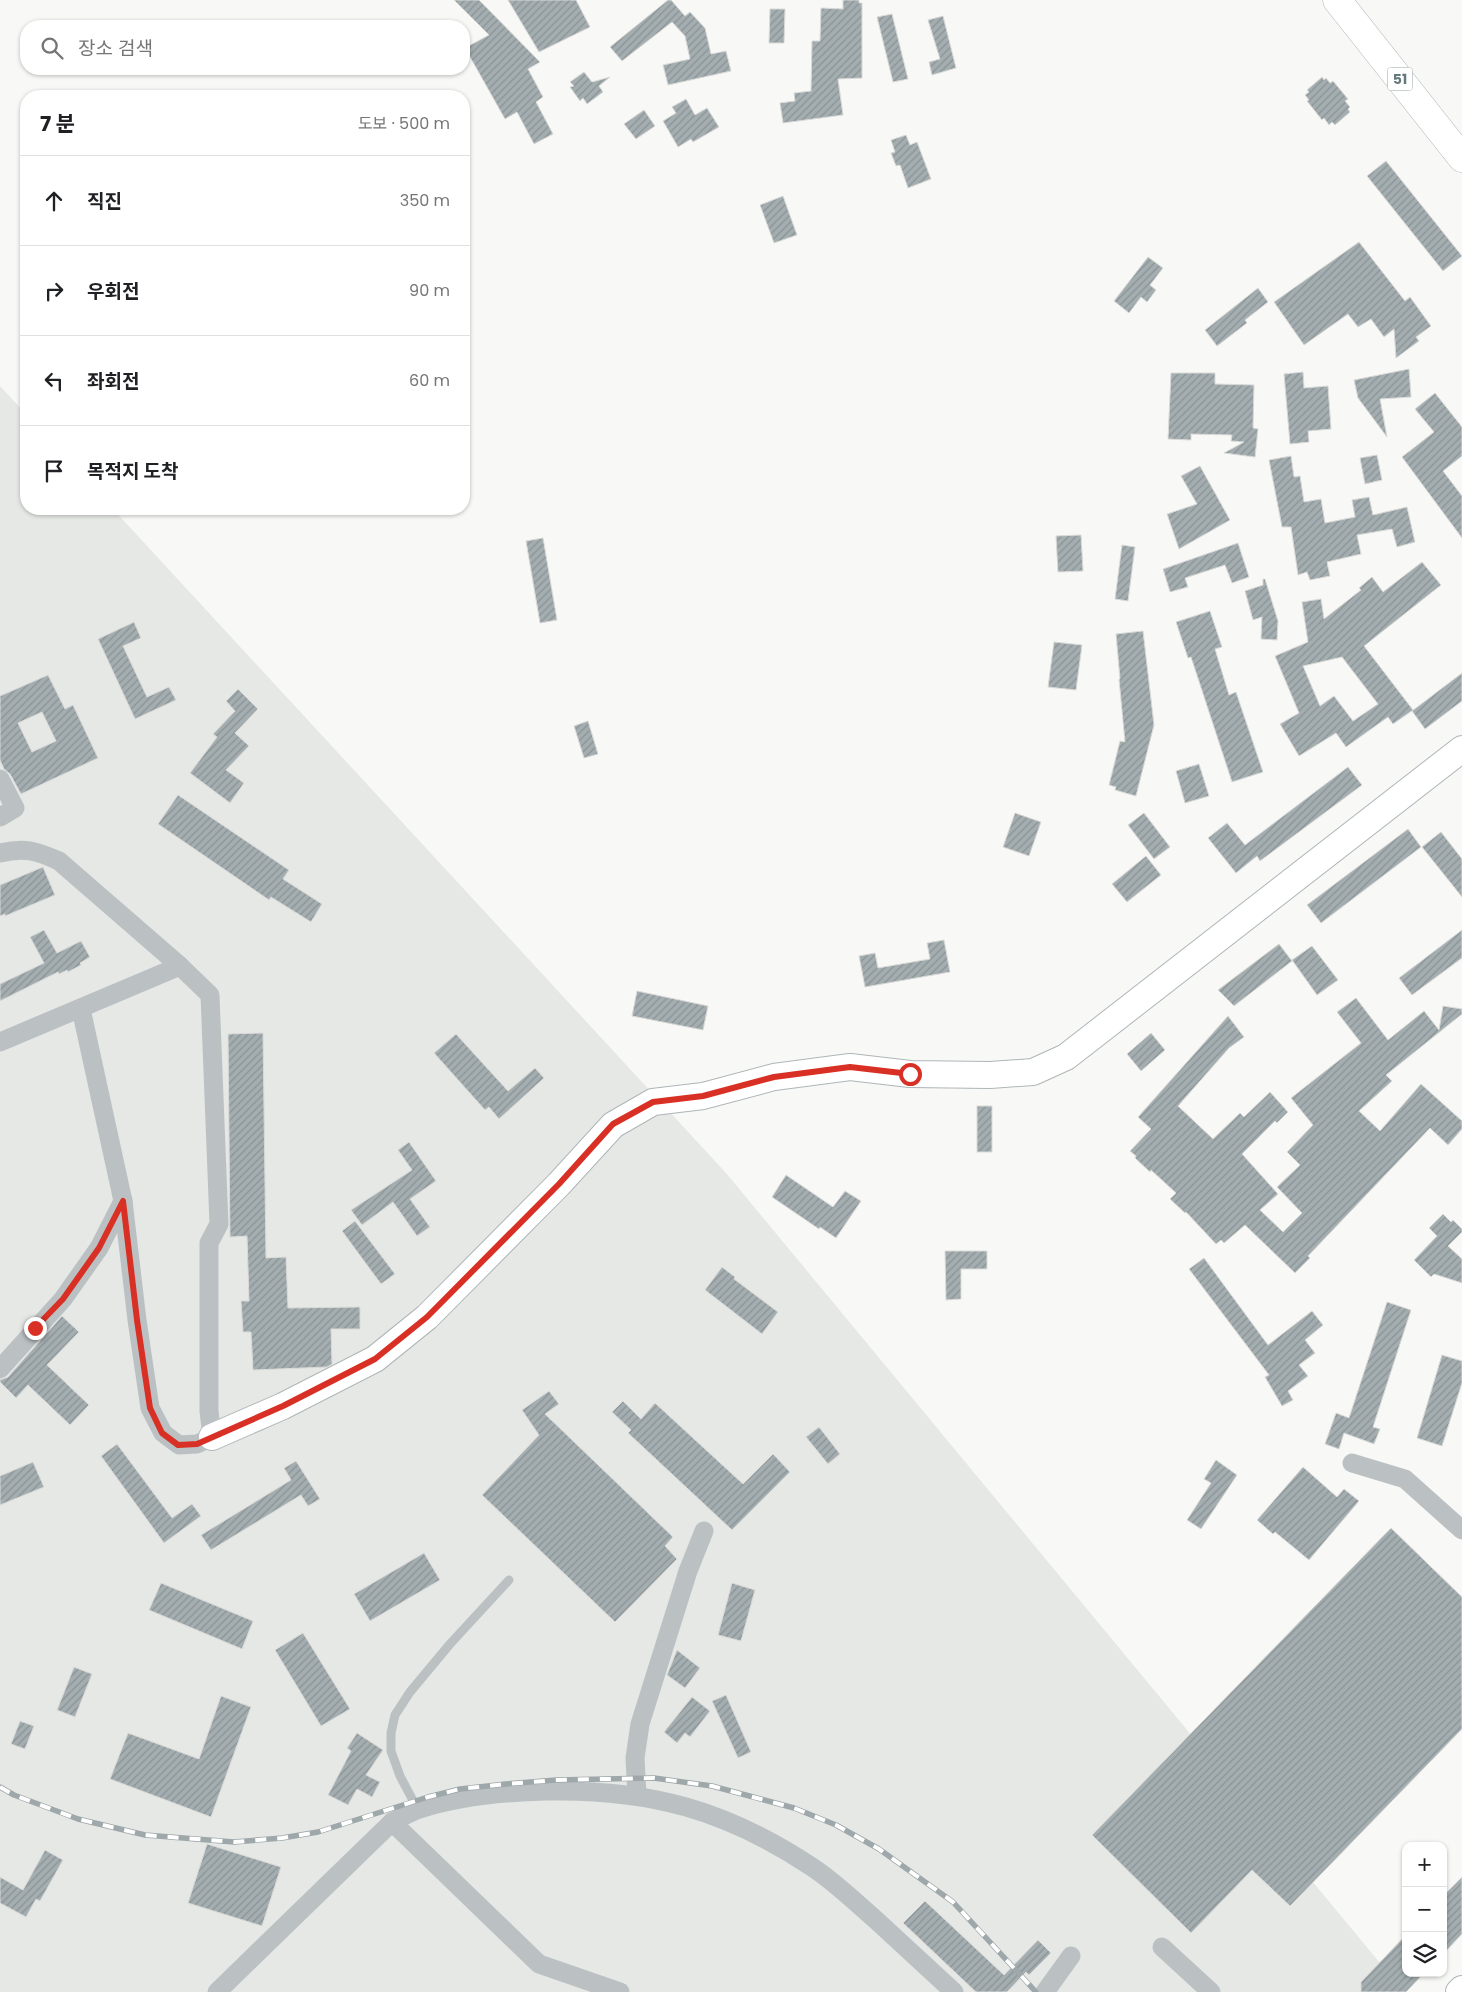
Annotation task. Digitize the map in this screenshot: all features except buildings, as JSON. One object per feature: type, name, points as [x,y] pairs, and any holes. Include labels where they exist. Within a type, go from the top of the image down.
[{"type":"main road","name":"51","points":[[1337,0],[1462,158]]},
{"type":"street","points":[[81,1009],[123,1201],[137,1320],[150,1408],[162,1433],[178,1445],[197,1444],[283,1406],[375,1359],[427,1317],[559,1184],[613,1124],[653,1102],[703,1096],[774,1077],[850,1067],[910,1074],[990,1075],[1033,1072],[1066,1058],[1462,749]]},
{"type":"street","points":[[0,779],[14,808],[0,817]]},
{"type":"street","points":[[0,853],[17,848],[37,851],[59,861],[180,966],[210,995],[219,1224],[209,1243],[209,1411],[212,1437]]},
{"type":"street","points":[[0,1042],[180,966]]},
{"type":"street","points":[[0,1369],[63,1299],[99,1248],[123,1201]]},
{"type":"street","points":[[1352,1463],[1405,1479],[1462,1530]]},
{"type":"street","points":[[638,1795],[634,1758],[640,1724],[688,1571],[704,1531]]},
{"type":"street","points":[[216,1992],[392,1822],[418,1810],[447,1802],[530,1791],[570,1790],[638,1795],[716,1815],[751,1830],[812,1867],[850,1897],[954,1992]]},
{"type":"street","points":[[392,1822],[539,1964],[620,1992]]},
{"type":"street","points":[[1162,1946],[1211,1992]]},
{"type":"street","points":[[1045,1992],[1071,1956]]},
{"type":"street","points":[[1459,1992],[1462,1989]]},
{"type":"lane","points":[[418,1810],[400,1776],[391,1751],[391,1733],[395,1714],[410,1692],[450,1644],[509,1580]]},
{"type":"shaded area","points":[[0,386],[20,408],[20,515],[119,515],[726,1173],[1404,1992],[0,1992]]},
{"type":"railway","points":[[0,1787],[14,1795],[78,1819],[145,1835],[234,1842],[282,1838],[318,1832],[428,1797],[460,1789],[556,1780],[654,1778],[712,1786],[794,1808],[836,1825],[879,1849],[953,1902],[1036,1992]]},
{"type":"route","points":[[35,1328],[63,1299],[99,1248],[123,1201],[137,1320],[150,1408],[162,1433],[178,1445],[197,1444],[283,1406],[375,1359],[427,1317],[559,1184],[613,1124],[653,1102],[703,1096],[774,1077],[850,1067],[910,1074]]}]
